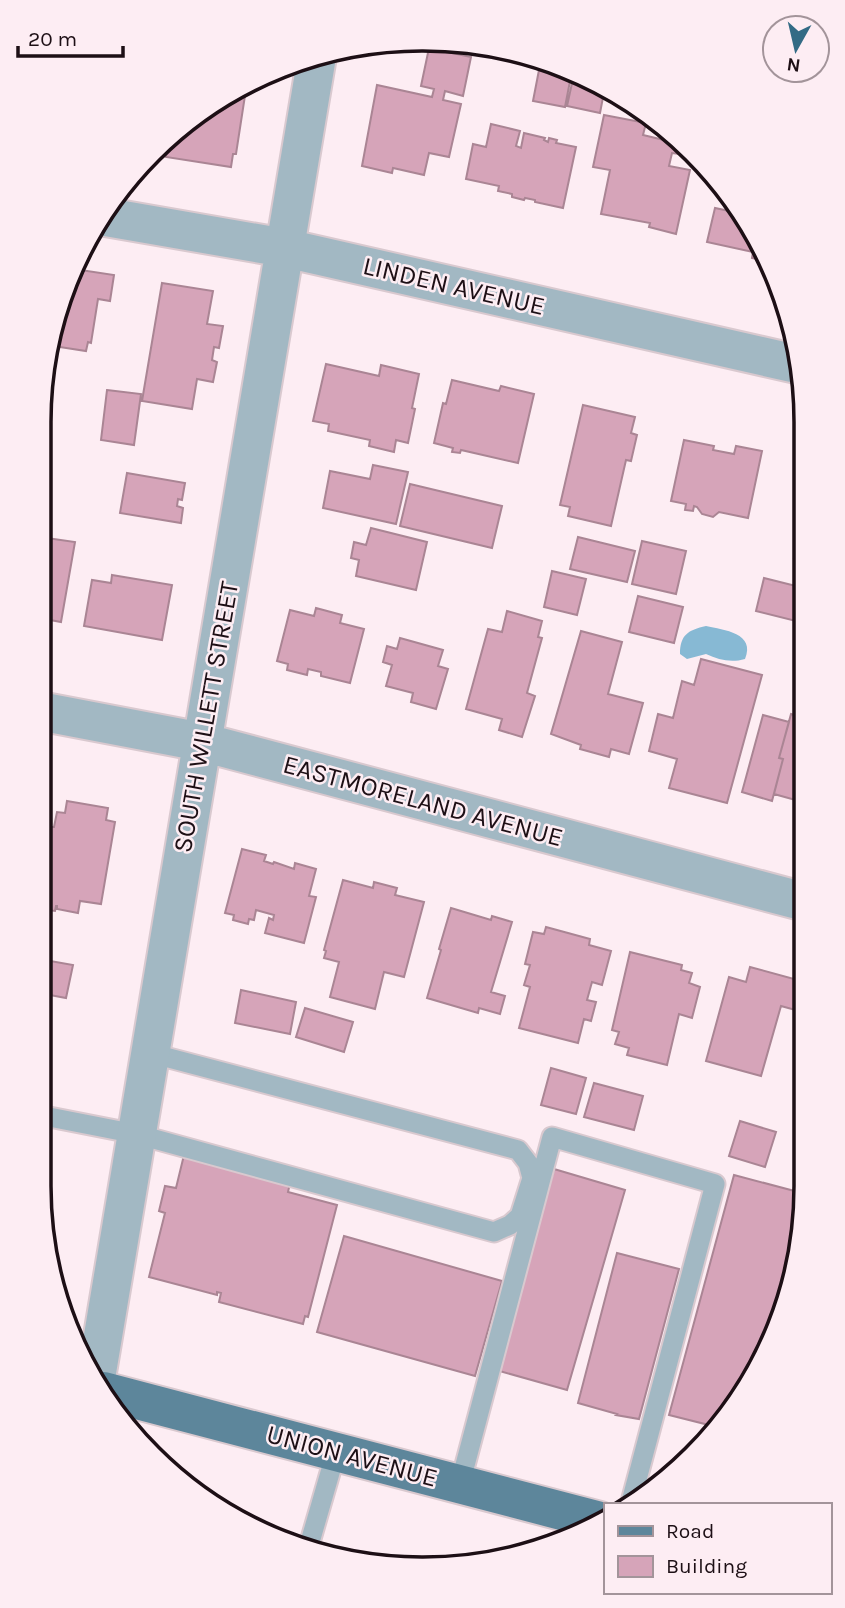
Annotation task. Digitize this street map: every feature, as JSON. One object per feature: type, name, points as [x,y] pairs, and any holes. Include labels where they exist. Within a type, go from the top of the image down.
[{"type":"main road","name":"UNION AVENUE","points":[[123,1405],[336,1452],[589,1518]]},
{"type":"street","name":"SOUTH WILLETT STREET","points":[[98,1366],[315,66]]},
{"type":"street","name":"LINDEN AVENUE","points":[[112,218],[285,248],[789,362]]},
{"type":"street","name":"EASTMORELAND AVENUE","points":[[51,712],[202,742],[794,899]]},
{"type":"lane","points":[[51,1117],[136,1133],[494,1232],[510,1225],[520,1216],[531,1178],[528,1163],[518,1150],[150,1053]]},
{"type":"lane","points":[[460,1484],[552,1137],[715,1184],[634,1491]]},
{"type":"lane","points":[[311,1540],[336,1452]]},
{"type":"water","points":[[706,626],[729,631],[742,638],[747,650],[745,659],[725,660],[706,654],[687,659],[680,654],[686,634]]},
{"type":"building","points":[[428,51],[471,57],[463,96],[445,91],[443,100],[461,104],[449,157],[429,153],[424,175],[393,168],[392,173],[362,166],[377,85],[432,97],[434,89],[421,86]]},
{"type":"building","points":[[539,70],[570,81],[565,107],[533,101]]},
{"type":"building","points":[[572,82],[603,98],[600,113],[567,106]]},
{"type":"building","points":[[245,97],[236,154],[233,154],[231,167],[166,157],[177,143],[196,128]]},
{"type":"building","points":[[604,115],[641,122],[645,125],[643,135],[668,143],[679,154],[672,153],[669,166],[690,170],[676,234],[649,227],[650,223],[601,214],[610,170],[593,167]]},
{"type":"building","points":[[491,124],[520,131],[516,146],[521,148],[524,133],[545,138],[548,142],[549,138],[557,140],[556,143],[576,147],[563,208],[512,197],[512,194],[498,191],[499,186],[466,179],[473,144],[486,147]]},
{"type":"building","points":[[715,208],[728,211],[753,252],[707,242]]},
{"type":"building","points":[[83,270],[114,275],[110,301],[98,299],[91,343],[88,342],[86,351],[59,347],[70,303]]},
{"type":"building","points":[[162,283],[213,291],[207,324],[223,326],[219,348],[214,347],[212,360],[217,362],[213,382],[197,379],[192,409],[142,401]]},
{"type":"building","points":[[326,364],[379,376],[381,365],[419,374],[408,443],[396,440],[394,452],[369,446],[370,440],[328,431],[329,424],[313,421]]},
{"type":"building","points":[[452,380],[499,391],[501,386],[534,394],[518,463],[461,450],[460,453],[452,452],[453,448],[434,443],[443,403],[446,404]]},
{"type":"building","points":[[107,390],[141,394],[134,445],[101,440]]},
{"type":"building","points":[[583,405],[635,417],[631,433],[637,435],[631,461],[626,460],[611,526],[568,516],[570,507],[560,505]]},
{"type":"building","points":[[684,440],[714,446],[713,450],[734,454],[736,446],[762,451],[748,518],[719,512],[713,517],[702,514],[697,507],[694,506],[693,511],[685,510],[686,504],[671,501]]},
{"type":"building","points":[[373,465],[408,472],[396,524],[323,508],[330,471],[370,479]]},
{"type":"building","points":[[127,473],[185,483],[182,500],[178,499],[177,506],[183,508],[181,523],[120,513]]},
{"type":"building","points":[[410,484],[502,506],[492,548],[400,526]]},
{"type":"building","points":[[371,528],[427,542],[416,590],[356,576],[359,560],[351,558],[354,542],[366,545]]},
{"type":"building","points":[[578,537],[635,551],[627,582],[570,569]]},
{"type":"building","points":[[51,539],[75,542],[61,622],[51,620]]},
{"type":"building","points":[[642,541],[686,551],[676,594],[632,584]]},
{"type":"building","points":[[552,571],[586,579],[577,615],[544,607]]},
{"type":"building","points":[[112,575],[172,585],[162,640],[84,626],[92,580],[111,583]]},
{"type":"building","points":[[764,578],[794,586],[794,620],[756,611]]},
{"type":"building","points":[[638,596],[683,607],[674,643],[629,632]]},
{"type":"building","points":[[316,608],[342,615],[340,623],[364,629],[350,683],[321,676],[321,672],[308,669],[307,675],[287,670],[288,664],[277,661],[290,610],[314,616]]},
{"type":"building","points":[[507,611],[542,621],[538,637],[542,638],[527,693],[535,696],[522,737],[499,730],[502,719],[466,709],[488,629],[502,632]]},
{"type":"building","points":[[581,631],[622,642],[608,694],[643,703],[629,754],[611,749],[609,757],[580,749],[581,745],[551,734]]},
{"type":"building","points":[[400,638],[443,650],[438,666],[448,669],[436,709],[411,702],[413,693],[386,686],[392,665],[383,662],[387,646],[397,649]]},
{"type":"building","points":[[701,659],[762,675],[727,803],[669,788],[677,759],[649,751],[658,714],[673,718],[682,681],[694,685]]},
{"type":"building","points":[[791,714],[794,715],[794,800],[774,794],[783,759],[779,758]]},
{"type":"building","points":[[763,715],[789,722],[779,758],[783,759],[772,801],[742,792]]},
{"type":"building","points":[[67,801],[108,808],[106,820],[115,822],[101,904],[80,901],[78,913],[57,909],[57,906],[55,911],[51,910],[51,827],[54,827],[57,812],[65,813]]},
{"type":"building","points":[[242,849],[266,855],[264,861],[273,864],[274,862],[294,869],[295,863],[316,869],[309,896],[316,897],[304,943],[265,933],[269,918],[273,920],[274,915],[256,910],[254,920],[249,919],[248,924],[233,920],[234,915],[225,913]]},
{"type":"building","points":[[343,880],[373,888],[374,882],[397,888],[395,895],[424,902],[404,977],[384,972],[375,1009],[330,997],[339,962],[324,958],[324,950]]},
{"type":"building","points":[[451,908],[491,920],[492,916],[512,922],[491,992],[505,996],[500,1014],[479,1008],[478,1013],[427,998]]},
{"type":"building","points":[[546,927],[590,939],[589,945],[611,951],[602,985],[592,982],[587,1000],[596,1002],[591,1021],[584,1019],[578,1043],[519,1028],[530,987],[524,985],[530,965],[525,964],[533,932],[544,934]]},
{"type":"building","points":[[630,952],[682,965],[681,970],[692,973],[689,983],[700,987],[692,1018],[679,1014],[667,1065],[627,1055],[629,1048],[615,1044],[619,1032],[612,1030]]},
{"type":"building","points":[[51,961],[73,965],[66,998],[51,995]]},
{"type":"building","points":[[750,967],[794,979],[794,1010],[781,1006],[761,1076],[706,1061],[729,977],[746,982]]},
{"type":"building","points":[[241,990],[296,1002],[290,1034],[235,1023]]},
{"type":"building","points":[[305,1008],[353,1022],[344,1052],[296,1037]]},
{"type":"building","points":[[551,1068],[586,1078],[576,1114],[541,1105]]},
{"type":"building","points":[[594,1083],[643,1096],[634,1130],[584,1117]]},
{"type":"building","points":[[740,1121],[776,1132],[765,1167],[729,1156]]},
{"type":"building","points":[[184,1155],[290,1183],[288,1192],[337,1205],[308,1317],[305,1316],[303,1324],[219,1302],[221,1293],[217,1292],[217,1295],[149,1277],[165,1213],[159,1211],[165,1186],[176,1188]]},
{"type":"building","points":[[554,1169],[625,1190],[567,1390],[496,1370]]},
{"type":"building","points":[[734,1175],[794,1191],[791,1234],[782,1282],[756,1350],[732,1392],[707,1425],[669,1415]]},
{"type":"building","points":[[344,1236],[502,1281],[475,1376],[317,1332]]},
{"type":"building","points":[[617,1253],[679,1269],[639,1419],[578,1403]]}]
